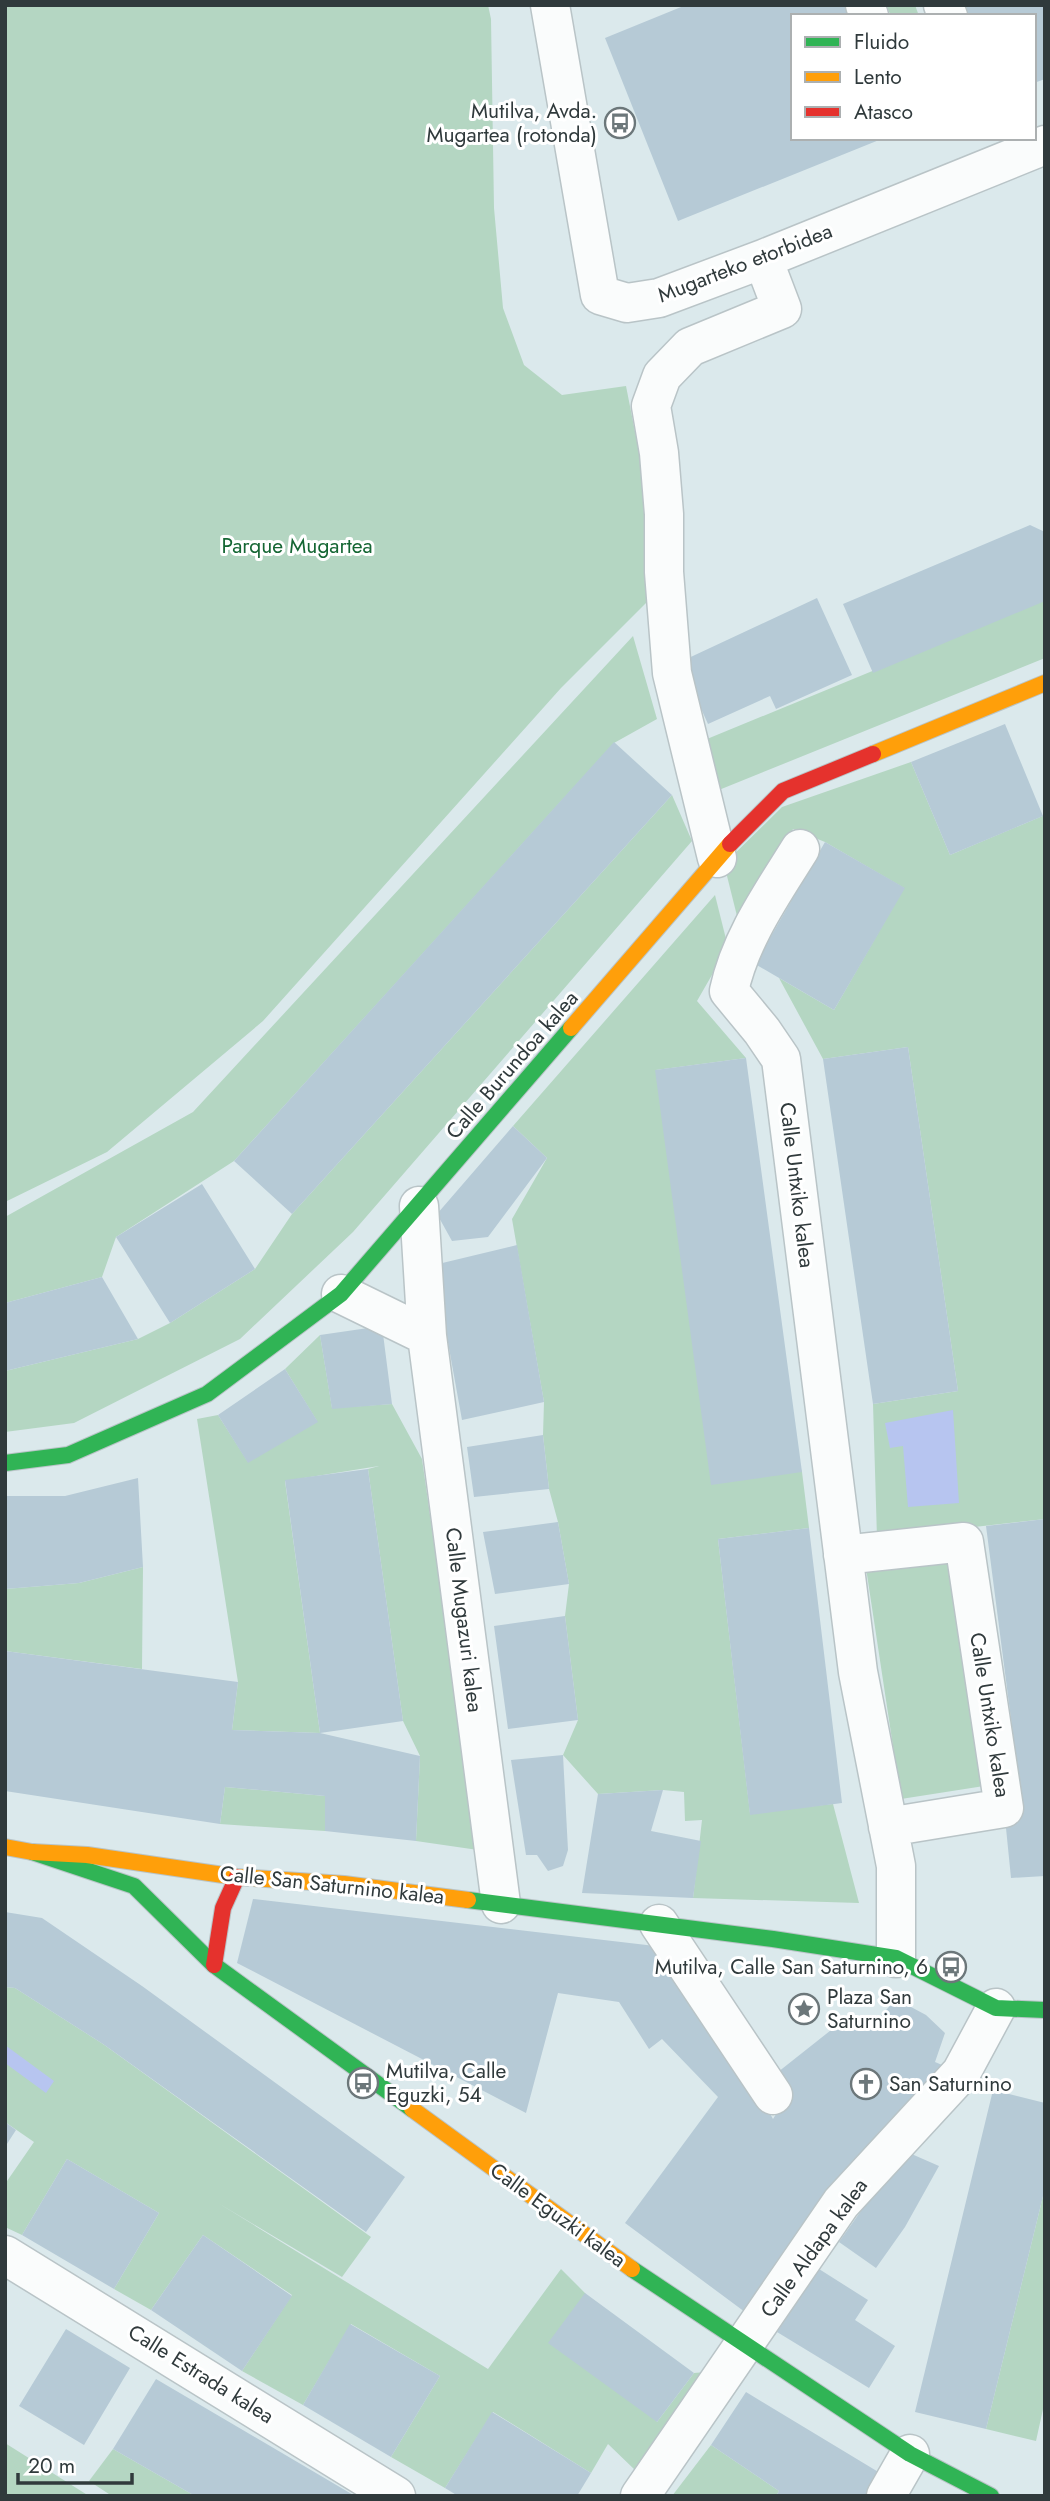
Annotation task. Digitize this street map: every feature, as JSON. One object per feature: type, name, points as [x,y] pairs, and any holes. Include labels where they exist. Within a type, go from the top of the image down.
[{"type":"street","name":"Mugarteko etorbidea","points":[[550,5],[600,295],[626,303],[659,298],[763,259],[1045,145]]},
{"type":"street","points":[[717,858],[672,673],[659,453],[650,406],[662,376],[690,347],[782,309],[763,259]]},
{"type":"street","name":"Calle Burundoa kalea","points":[[5,1463],[68,1455],[206,1394],[341,1294],[717,858],[783,791],[1045,683]]},
{"type":"street","name":"Calle Untxiko kalea","points":[[800,849],[751,933],[734,967],[729,991],[781,1059],[858,1672],[896,1866],[896,1958]]},
{"type":"street","name":"Calle Mugazuri kalea","points":[[419,1206],[427,1336],[501,1903]]},
{"type":"street","points":[[341,1294],[427,1336]]},
{"type":"street","name":"Calle Untxiko kalea","points":[[843,1555],[964,1542],[1004,1808],[888,1827]]},
{"type":"street","name":"Calle San Saturnino kalea","points":[[5,1846],[32,1852],[87,1855],[237,1877],[344,1884],[501,1903],[896,1958],[996,2008],[1045,2010]]},
{"type":"street","name":"Calle Eguzki kalea","points":[[32,1852],[134,1886],[214,1965],[651,2283],[910,2454],[991,2496]]},
{"type":"street","points":[[214,1965],[223,1909],[237,1877]]},
{"type":"street","points":[[659,1924],[773,2095]]},
{"type":"street","name":"Calle Aldapa kalea","points":[[640,2496],[841,2203],[961,2073],[996,2008]]},
{"type":"street","name":"Calle Estrada kalea","points":[[5,2255],[396,2496]]},
{"type":"street","points":[[886,2496],[910,2454]]},
{"type":"green space","name":"Parque Mugartea","points":[[5,5],[488,5],[491,19],[494,208],[503,308],[524,365],[562,395],[626,386],[665,584],[561,688],[263,1021],[107,1152],[5,1202]]},
{"type":"green space","points":[[886,5],[915,5],[918,14],[890,14]]},
{"type":"green space","points":[[1045,600],[1045,658],[709,794],[707,739]]},
{"type":"green space","points":[[633,636],[657,719],[614,743],[234,1161],[116,1237],[102,1277],[5,1303],[5,1217],[193,1112]]},
{"type":"green space","points":[[911,762],[950,855],[1045,815],[1045,1519],[877,1538],[873,1404],[958,1391],[908,1047],[823,1059],[779,978],[834,1010],[904,888],[825,842],[793,829],[739,924],[724,864],[782,807]]},
{"type":"green space","points":[[672,795],[692,841],[353,1232],[240,1339],[74,1423],[5,1432],[5,1371],[138,1339],[170,1323],[255,1269],[292,1214]]},
{"type":"green space","points":[[715,895],[728,947],[697,1001],[746,1058],[656,1070],[802,1472],[809,1528],[718,1539],[750,1813],[833,1804],[859,1903],[693,1898],[702,1820],[685,1821],[684,1792],[663,1790],[598,1794],[563,1755],[578,1720],[565,1616],[569,1584],[549,1489],[543,1435],[544,1402],[512,1219],[547,1158],[513,1126]]},
{"type":"green space","points":[[320,1335],[332,1408],[392,1404],[422,1459],[478,1850],[416,1841],[420,1756],[403,1721],[368,1469],[379,1466],[285,1481],[320,1733],[232,1730],[238,1682],[197,1419],[218,1415],[248,1462],[317,1421],[285,1369]]},
{"type":"green space","points":[[950,1555],[984,1786],[901,1799],[866,1568]]},
{"type":"green space","points":[[143,1567],[142,1669],[5,1651],[5,1589],[79,1583]]},
{"type":"green space","points":[[225,1787],[325,1796],[325,1831],[220,1824]]},
{"type":"green space","points":[[5,1987],[15,1988],[103,2044],[371,2237],[342,2277],[218,2203],[488,2369],[561,2269],[585,2293],[657,2422],[694,2373],[706,2372],[635,2470],[608,2444],[591,2473],[493,2412],[445,2488],[391,2457],[440,2376],[351,2324],[303,2405],[242,2371],[292,2295],[203,2235],[151,2310],[114,2289],[159,2213],[67,2159],[22,2235],[5,2227],[5,2184],[34,2142],[5,2122]]},
{"type":"green space","points":[[1045,2188],[1045,2400],[1036,2441],[986,2429]]},
{"type":"green space","points":[[5,2443],[89,2496],[5,2496]]},
{"type":"green space","points":[[711,2445],[779,2491],[776,2496],[672,2496]]},
{"type":"green space","points":[[113,2449],[195,2496],[112,2496],[89,2481]]},
{"type":"water","points":[[953,1410],[959,1503],[908,1507],[903,1446],[890,1448],[885,1423]]},
{"type":"water","points":[[5,2045],[54,2081],[46,2093],[5,2063]]},
{"type":"building","points":[[686,5],[849,5],[852,14],[791,14],[791,140],[879,140],[678,221],[605,38]]},
{"type":"building","points":[[952,5],[1045,5],[1045,79],[1036,82],[1036,14],[956,14]]},
{"type":"building","points":[[1030,525],[1045,532],[1045,601],[873,673],[843,604]]},
{"type":"building","points":[[817,598],[852,675],[776,709],[770,696],[708,724],[680,662]]},
{"type":"building","points":[[1005,724],[1043,816],[950,855],[911,762]]},
{"type":"building","points":[[614,742],[672,795],[292,1214],[234,1161]]},
{"type":"building","points":[[825,842],[905,888],[834,1010],[755,964]]},
{"type":"building","points":[[908,1047],[958,1391],[873,1404],[823,1059]]},
{"type":"building","points":[[746,1058],[802,1472],[711,1485],[655,1070]]},
{"type":"building","points":[[513,1126],[547,1158],[488,1237],[452,1241],[437,1214]]},
{"type":"building","points":[[202,1184],[255,1269],[170,1323],[116,1237]]},
{"type":"building","points":[[517,1245],[544,1402],[462,1420],[434,1265]]},
{"type":"building","points":[[102,1277],[138,1339],[5,1371],[5,1303]]},
{"type":"building","points":[[382,1326],[392,1404],[332,1409],[320,1335]]},
{"type":"building","points":[[285,1369],[318,1422],[248,1463],[218,1415]]},
{"type":"building","points":[[543,1435],[549,1489],[474,1497],[467,1447]]},
{"type":"building","points":[[368,1469],[403,1721],[320,1733],[285,1480]]},
{"type":"building","points":[[138,1478],[143,1567],[79,1583],[5,1589],[5,1496],[65,1496]]},
{"type":"building","points":[[1045,1519],[1045,1876],[1011,1878],[1004,1808],[1022,1804],[986,1526]]},
{"type":"building","points":[[558,1522],[569,1584],[495,1594],[483,1532]]},
{"type":"building","points":[[809,1528],[842,1803],[750,1815],[718,1539]]},
{"type":"building","points":[[565,1616],[578,1720],[508,1729],[494,1626]]},
{"type":"building","points":[[5,1651],[238,1682],[232,1730],[320,1733],[420,1756],[416,1841],[325,1831],[325,1796],[225,1787],[220,1824],[5,1791]]},
{"type":"building","points":[[563,1755],[568,1850],[563,1866],[548,1871],[537,1855],[526,1855],[511,1760]]},
{"type":"building","points":[[663,1790],[651,1831],[701,1841],[693,1898],[582,1893],[598,1794]]},
{"type":"building","points":[[253,1899],[655,1946],[749,2076],[773,2119],[790,2092],[773,2076],[845,2019],[869,2029],[896,1999],[926,2015],[945,2033],[935,2062],[961,2073],[749,2315],[625,2223],[718,2097],[662,2039],[649,2049],[619,2002],[558,1993],[526,2113],[237,1963]]},
{"type":"building","points":[[5,1912],[42,1918],[142,1986],[405,2177],[366,2232],[103,2044],[15,1988],[5,1987]]},
{"type":"building","points":[[993,2090],[1045,2103],[1045,2188],[986,2429],[915,2412]]},
{"type":"building","points":[[5,2122],[16,2130],[5,2147]]},
{"type":"building","points":[[907,2152],[939,2166],[905,2227],[876,2268],[839,2242]]},
{"type":"building","points":[[67,2159],[159,2213],[114,2289],[22,2235]]},
{"type":"building","points":[[203,2235],[292,2296],[242,2371],[151,2310]]},
{"type":"building","points":[[819,2269],[868,2300],[855,2320],[895,2346],[869,2388],[777,2332]]},
{"type":"building","points":[[585,2293],[694,2373],[657,2422],[548,2343]]},
{"type":"building","points":[[350,2324],[440,2376],[391,2457],[303,2405]]},
{"type":"building","points":[[66,2329],[130,2368],[84,2445],[19,2406]]},
{"type":"building","points":[[156,2379],[355,2496],[195,2496],[113,2449]]},
{"type":"building","points":[[746,2392],[885,2476],[873,2496],[776,2496],[779,2491],[711,2445]]},
{"type":"building","points":[[492,2412],[591,2473],[577,2496],[458,2496],[445,2488]]},
{"type":"traffic: fast","points":[[5,1463],[68,1455],[207,1394],[341,1294],[571,1028]]},
{"type":"traffic: fast","points":[[32,1852],[134,1886],[214,1965],[412,2109]]},
{"type":"traffic: fast","points":[[468,1900],[773,1939],[896,1958],[996,2008],[1045,2010]]},
{"type":"traffic: fast","points":[[632,2269],[910,2454],[991,2496]]},
{"type":"traffic: slow","points":[[873,754],[1045,683]]},
{"type":"traffic: slow","points":[[571,1028],[730,844]]},
{"type":"traffic: slow","points":[[5,1847],[32,1852],[87,1855],[237,1877],[344,1884],[468,1900]]},
{"type":"traffic: slow","points":[[412,2109],[632,2269]]},
{"type":"traffic: jam","points":[[730,844],[783,791],[873,754]]},
{"type":"traffic: jam","points":[[214,1965],[223,1908],[237,1877]]},
{"type":"place","name":"Mutilva, Avda. Mugartea (rotonda)","points":[[620,123]]},
{"type":"place","name":"Mutilva, Calle San Saturnino, 6","points":[[951,1967]]},
{"type":"place","name":"Plaza San Saturnino","points":[[804,2009]]},
{"type":"place","name":"Mutilva, Calle Eguzki, 54","points":[[363,2083]]},
{"type":"place","name":"San Saturnino","points":[[866,2084]]}]
